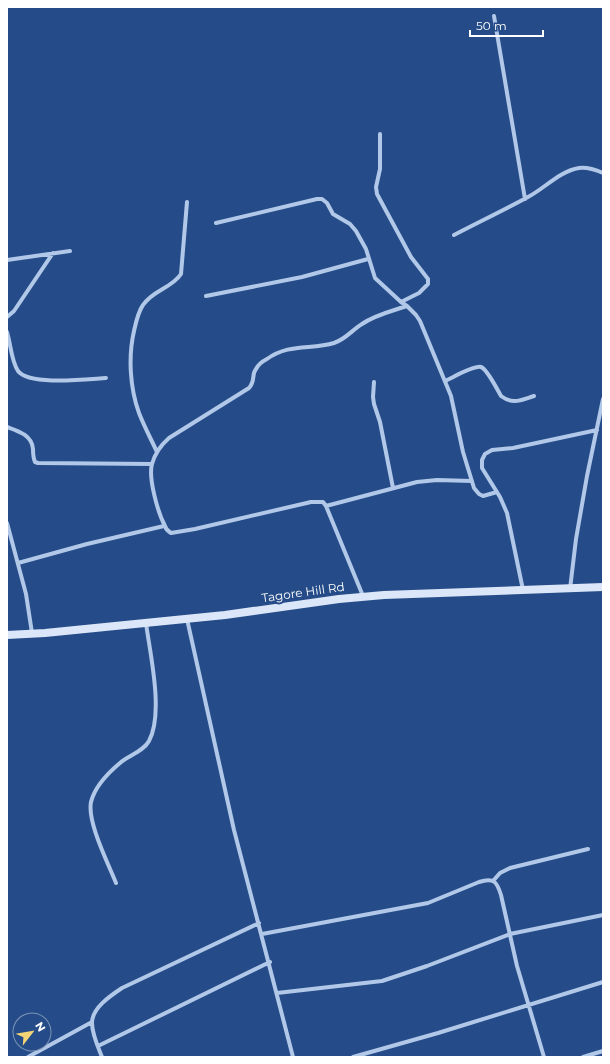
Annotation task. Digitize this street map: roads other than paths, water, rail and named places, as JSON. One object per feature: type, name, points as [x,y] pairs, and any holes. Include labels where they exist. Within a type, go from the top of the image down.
[{"type":"main road","name":"Tagore Hill Rd","points":[[7,635],[225,616],[363,596],[603,587]]},
{"type":"street","points":[[494,16],[525,199]]},
{"type":"street","points":[[380,134],[380,169],[376,186],[377,194],[411,257],[428,279],[428,284],[424,289],[400,302]]},
{"type":"street","points":[[454,235],[525,199],[556,178],[568,172],[579,168],[592,169],[603,173]]},
{"type":"street","points":[[216,223],[322,199],[327,203],[334,214],[350,224],[356,231],[366,249],[375,278],[400,302],[412,310],[420,321],[451,396],[457,430],[474,488],[483,496],[497,492]]},
{"type":"street","points":[[157,452],[139,412],[135,399],[131,371],[132,339],[139,311],[143,304],[152,294],[177,280],[181,274],[187,202]]},
{"type":"street","points":[[7,260],[70,251]]},
{"type":"street","points":[[7,317],[14,311],[53,253]]},
{"type":"street","points":[[206,296],[302,277],[368,259]]},
{"type":"street","points":[[363,596],[323,502],[311,502],[178,533],[171,533],[164,526],[153,486],[151,473],[152,464],[162,444],[169,438],[249,388],[253,383],[255,369],[268,358],[277,353],[293,348],[324,345],[336,342],[369,320],[407,306]]},
{"type":"street","points":[[7,332],[14,361],[19,372],[25,376],[40,380],[106,378]]},
{"type":"street","points":[[445,381],[475,368],[481,367],[486,371],[501,396],[504,398],[510,401],[518,401],[534,396]]},
{"type":"street","points":[[374,382],[374,404],[380,422],[393,488]]},
{"type":"street","points":[[570,589],[576,540],[587,476],[603,398]]},
{"type":"street","points":[[7,427],[28,437],[33,448],[32,456],[34,462],[152,464]]},
{"type":"street","points":[[523,590],[510,521],[504,504],[482,468],[482,460],[485,454],[492,450],[519,447],[597,430]]},
{"type":"street","points":[[326,506],[393,488],[428,481],[472,481]]},
{"type":"street","points":[[7,523],[26,594],[32,634]]},
{"type":"street","points":[[18,563],[87,544],[164,526]]},
{"type":"street","points":[[187,619],[234,830],[270,962],[293,1057]]},
{"type":"street","points":[[116,883],[94,826],[90,807],[96,790],[102,781],[124,760],[143,748],[148,742],[152,732],[156,702],[146,623]]},
{"type":"street","points":[[493,881],[500,873],[510,868],[588,849]]},
{"type":"street","points":[[262,934],[428,903],[487,879],[493,881],[498,885],[528,1005],[544,1057]]},
{"type":"street","points":[[277,993],[382,981],[427,966],[510,934],[603,915]]},
{"type":"street","points":[[102,1057],[92,1022],[98,1008],[105,1000],[122,988],[259,924]]},
{"type":"street","points":[[98,1046],[270,962]]},
{"type":"street","points":[[354,1057],[438,1033],[603,982]]},
{"type":"street","points":[[28,1057],[92,1022]]},
{"type":"street","points":[[583,1057],[603,1051]]}]
